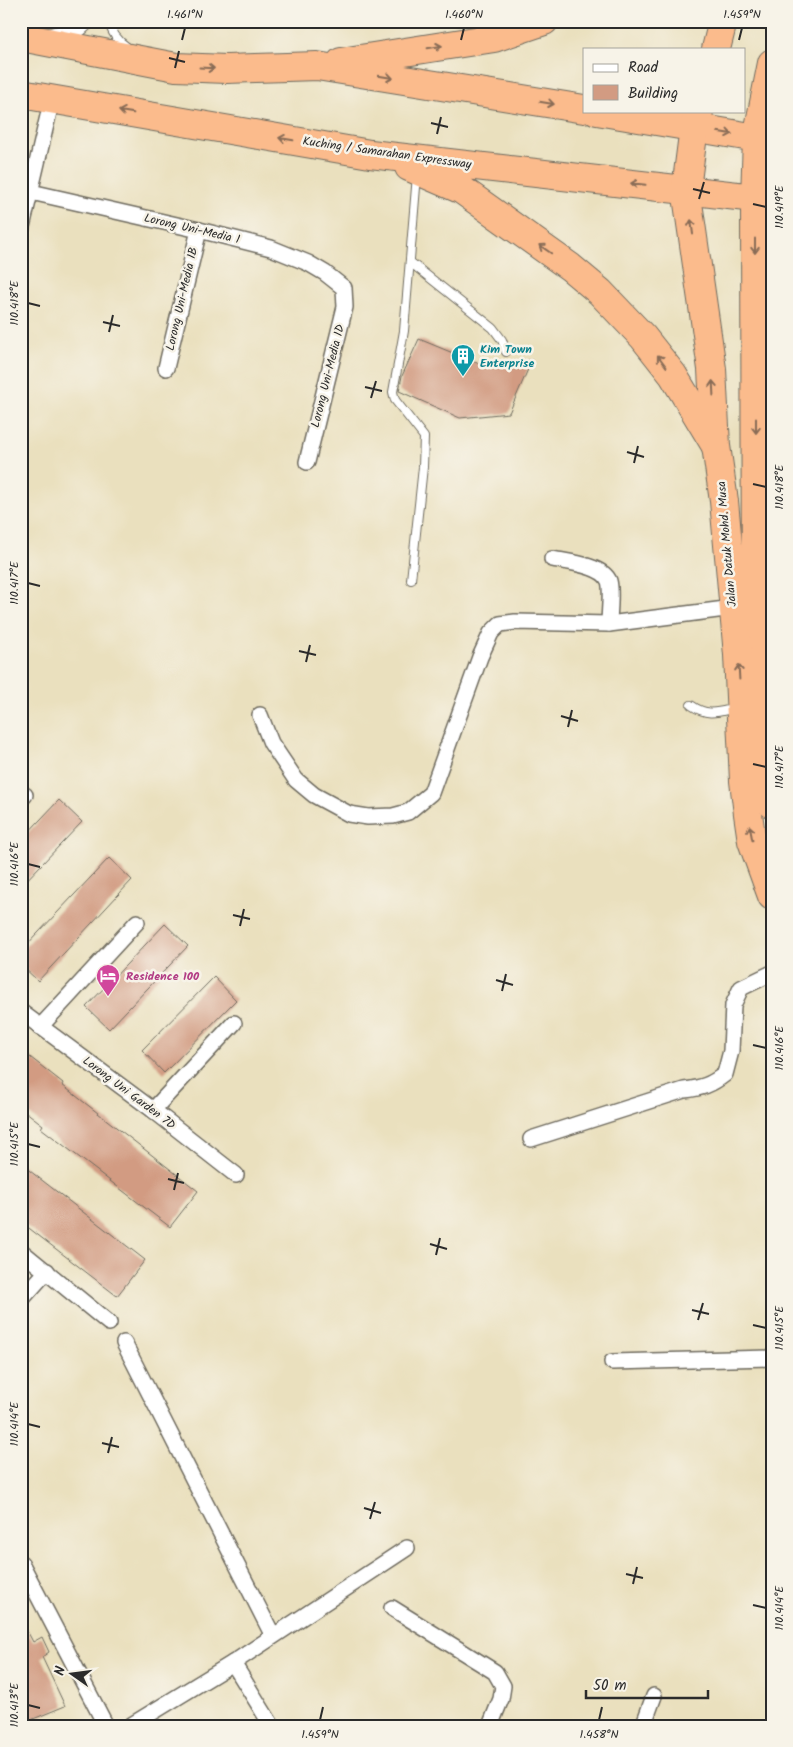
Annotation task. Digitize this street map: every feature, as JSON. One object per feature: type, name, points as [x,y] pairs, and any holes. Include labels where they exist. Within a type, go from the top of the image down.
[{"type":"highway","points":[[30,38],[176,66],[227,69],[318,66],[494,38],[544,21]]},
{"type":"highway","points":[[716,48],[723,21]]},
{"type":"highway","name":"Jalan Datuk Mohd. Musa","points":[[772,63],[757,138],[755,198],[756,656],[768,751],[772,804]]},
{"type":"highway","points":[[318,66],[583,109]]},
{"type":"highway","name":"Kuching / Samarahan Expressway","points":[[21,94],[370,154],[755,198]]},
{"type":"highway","points":[[609,112],[696,119],[757,138]]},
{"type":"highway","name":"Jalan Datuk Mohd. Musa","points":[[696,119],[686,190],[712,368],[716,446],[725,510],[738,655],[748,814],[752,841],[772,896]]},
{"type":"highway","points":[[370,154],[417,169],[462,190],[570,267],[600,292],[643,337],[673,375],[716,446]]},
{"type":"highway","points":[[756,656],[772,598]]},
{"type":"street","points":[[21,230],[26,192],[52,99]]},
{"type":"street","name":"Lorong Uni-Media 1","points":[[26,192],[199,230],[271,248],[308,263],[344,288]]},
{"type":"street","name":"Lorong Uni-Media 1B","points":[[166,368],[199,230]]},
{"type":"street","name":"Lorong Uni-Media 1D","points":[[307,462],[345,307],[344,288]]},
{"type":"street","points":[[552,559],[595,569],[604,573],[610,582],[609,624]]},
{"type":"street","points":[[260,715],[271,743],[296,780],[314,795],[349,814],[368,817],[394,816],[408,812],[431,792],[480,657],[491,633],[500,624],[515,622],[609,624],[733,608]]},
{"type":"street","points":[[40,1027],[138,922]]},
{"type":"street","points":[[531,1140],[684,1090],[701,1088],[714,1082],[725,1074],[731,1051],[732,1005],[741,988],[772,973]]},
{"type":"street","name":"Lorong Uni Garden 7D","points":[[21,1012],[153,1110],[236,1175]]},
{"type":"street","points":[[153,1110],[234,1023]]},
{"type":"street","points":[[21,1251],[109,1323]]},
{"type":"street","points":[[21,1300],[47,1272]]},
{"type":"street","points":[[124,1343],[273,1636]]},
{"type":"street","points":[[612,1362],[772,1358]]},
{"type":"street","points":[[130,1726],[233,1663],[407,1548]]},
{"type":"street","points":[[21,1563],[106,1726]]},
{"type":"street","points":[[392,1608],[496,1672],[503,1686],[501,1699],[490,1726]]},
{"type":"street","points":[[233,1663],[272,1726]]},
{"type":"street","points":[[643,1726],[654,1696]]},
{"type":"lane","points":[[30,38],[59,30],[82,31],[93,21]]},
{"type":"lane","points":[[108,21],[120,43],[137,51],[156,56],[176,66]]},
{"type":"lane","points":[[411,580],[424,467],[424,437],[395,400],[393,392],[404,331],[417,169]]},
{"type":"lane","points":[[410,262],[493,328],[502,340],[506,352]]},
{"type":"lane","points":[[691,705],[700,712],[710,713],[740,707]]},
{"type":"building","name":"Kim Town Enterprise","points":[[419,339],[482,365],[532,360],[509,413],[460,418],[399,391],[402,376]]},
{"type":"building","points":[[59,800],[82,822],[21,886],[21,840]]},
{"type":"building","points":[[109,858],[132,880],[38,981],[21,965],[21,951]]},
{"type":"building","points":[[165,924],[188,946],[109,1029],[86,1007]]},
{"type":"building","points":[[214,977],[236,1000],[164,1073],[142,1050]]},
{"type":"building","points":[[21,1050],[63,1083],[62,1085],[198,1191],[170,1227],[41,1128],[43,1125],[21,1108]]},
{"type":"building","points":[[21,1164],[145,1260],[117,1296],[21,1222]]},
{"type":"building","points":[[21,1619],[33,1642],[42,1637],[49,1652],[42,1657],[65,1706],[21,1724]]},
{"type":"place","name":"Kim Town Enterprise","points":[[463,377]]},
{"type":"place","name":"Residence 100","points":[[108,997]]}]
